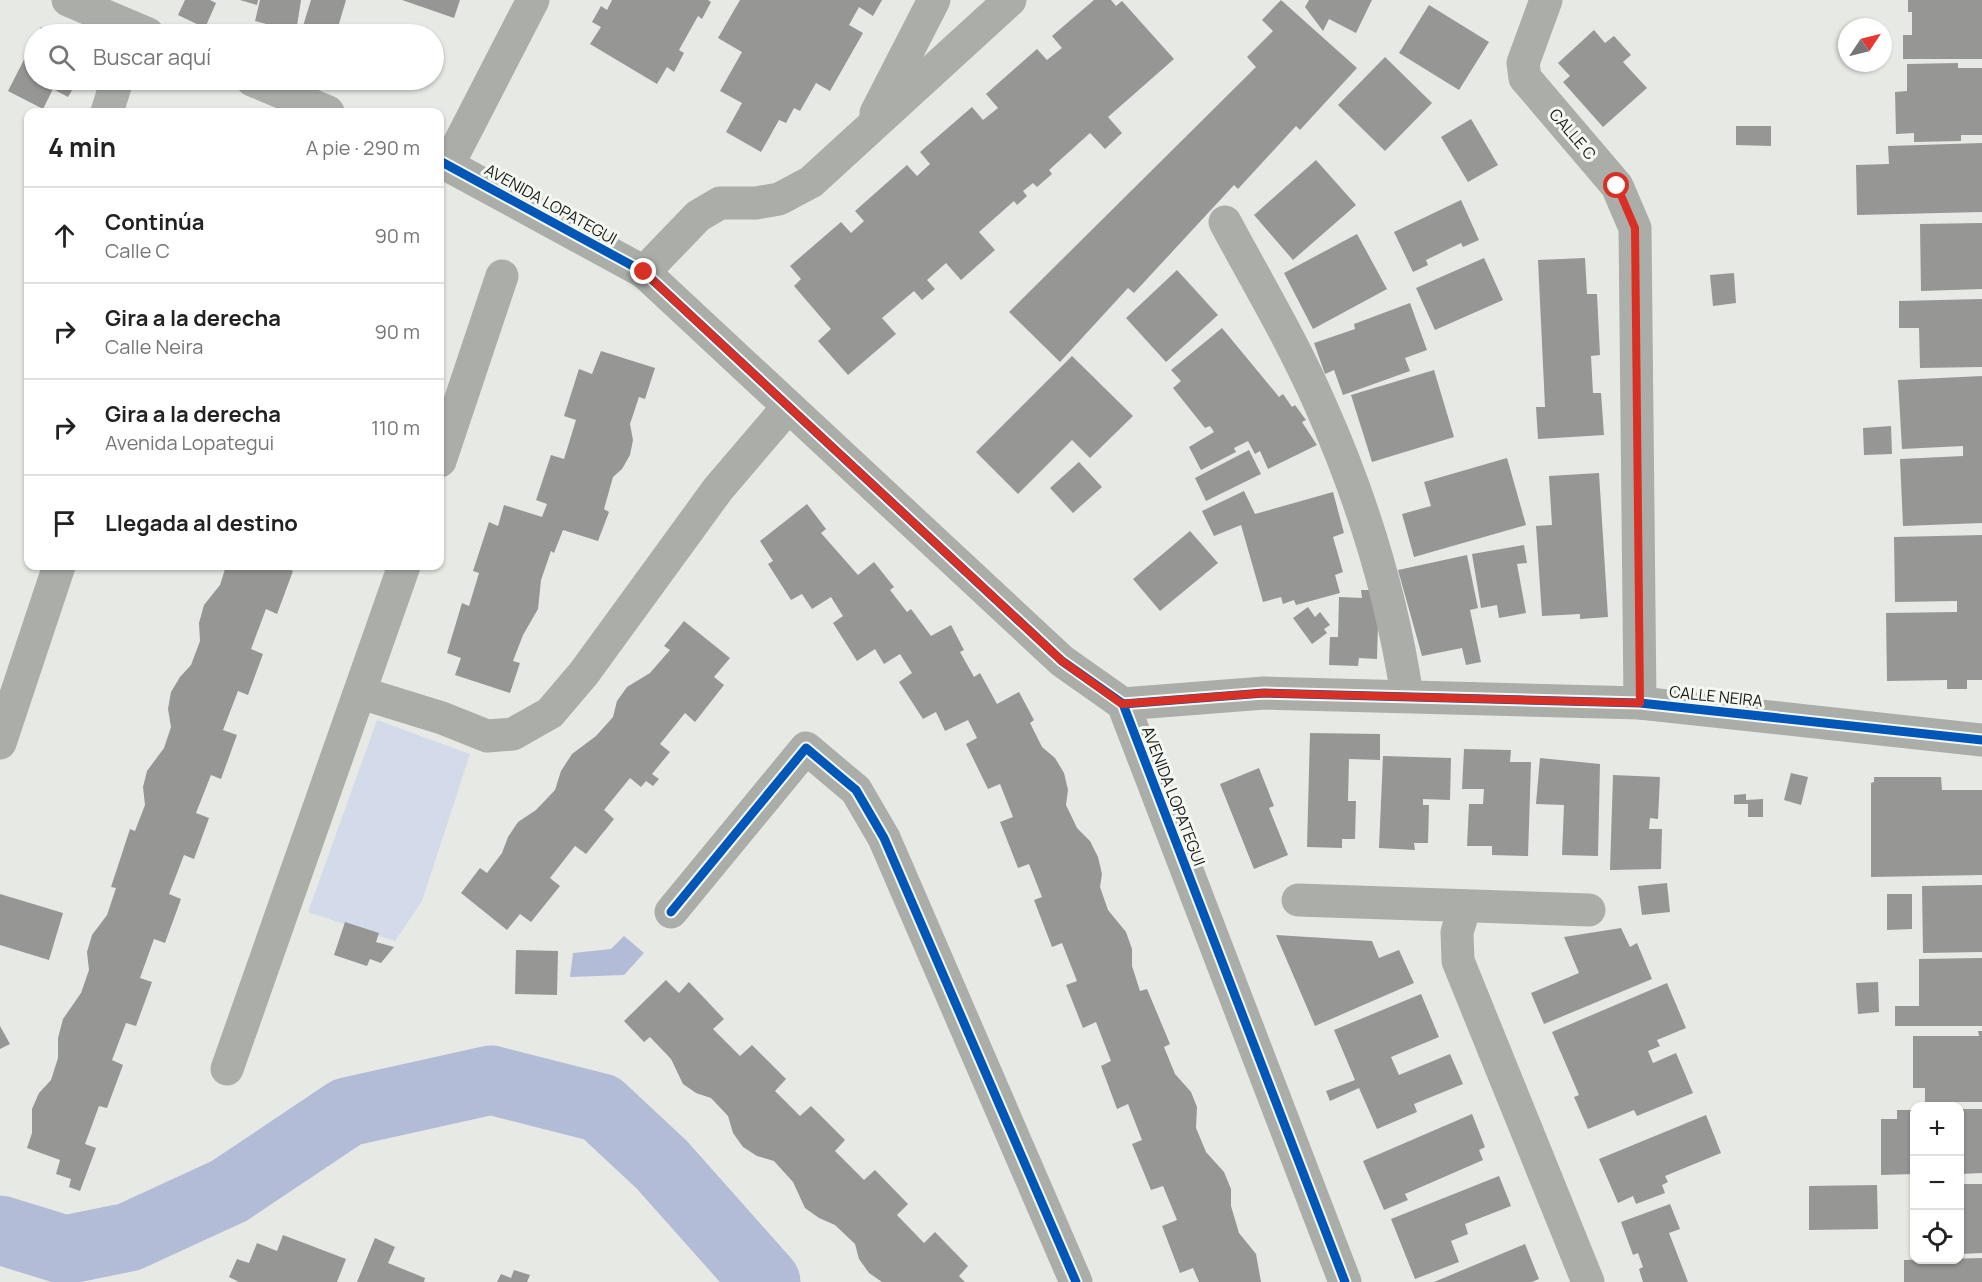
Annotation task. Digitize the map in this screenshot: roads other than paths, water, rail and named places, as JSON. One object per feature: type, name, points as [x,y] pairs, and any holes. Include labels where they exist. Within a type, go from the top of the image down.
[{"type":"street","points":[[69,0],[120,24]]},
{"type":"street","points":[[444,163],[533,0]]},
{"type":"street","points":[[866,132],[934,0]]},
{"type":"street","points":[[644,272],[698,216],[720,203],[756,203],[780,199],[811,182],[1010,0]]},
{"type":"street","name":"CALLE C","points":[[1546,0],[1523,63],[1525,78],[1617,186],[1635,228],[1640,703]]},
{"type":"street","points":[[108,108],[114,90]]},
{"type":"street","points":[[276,90],[318,108]]},
{"type":"street","name":"AVENIDA LOPATEGUI","points":[[444,163],[644,272],[1062,661],[1122,704],[1345,1282]]},
{"type":"street","points":[[1225,222],[1320,403],[1370,530],[1398,635],[1407,696]]},
{"type":"street","points":[[444,449],[502,276]]},
{"type":"street","points":[[361,693],[487,736],[513,734],[550,713],[584,673],[718,489],[788,407]]},
{"type":"street","points":[[0,743],[58,570]]},
{"type":"street","points":[[227,1069],[403,570]]},
{"type":"street","name":"CALLE NEIRA","points":[[1122,704],[1264,693],[1640,703],[1982,740]]},
{"type":"street","points":[[670,912],[806,748],[856,790],[884,838],[1076,1282]]},
{"type":"street","points":[[1298,900],[1589,910]]},
{"type":"street","points":[[1465,906],[1457,932],[1458,961],[1588,1282]]},
{"type":"water","points":[[624,936],[644,953],[624,975],[570,977],[573,953],[611,949]]},
{"type":"waterway","points":[[0,1230],[65,1250],[129,1237],[229,1191],[347,1112],[491,1080],[601,1108],[662,1165],[766,1282]]}]
